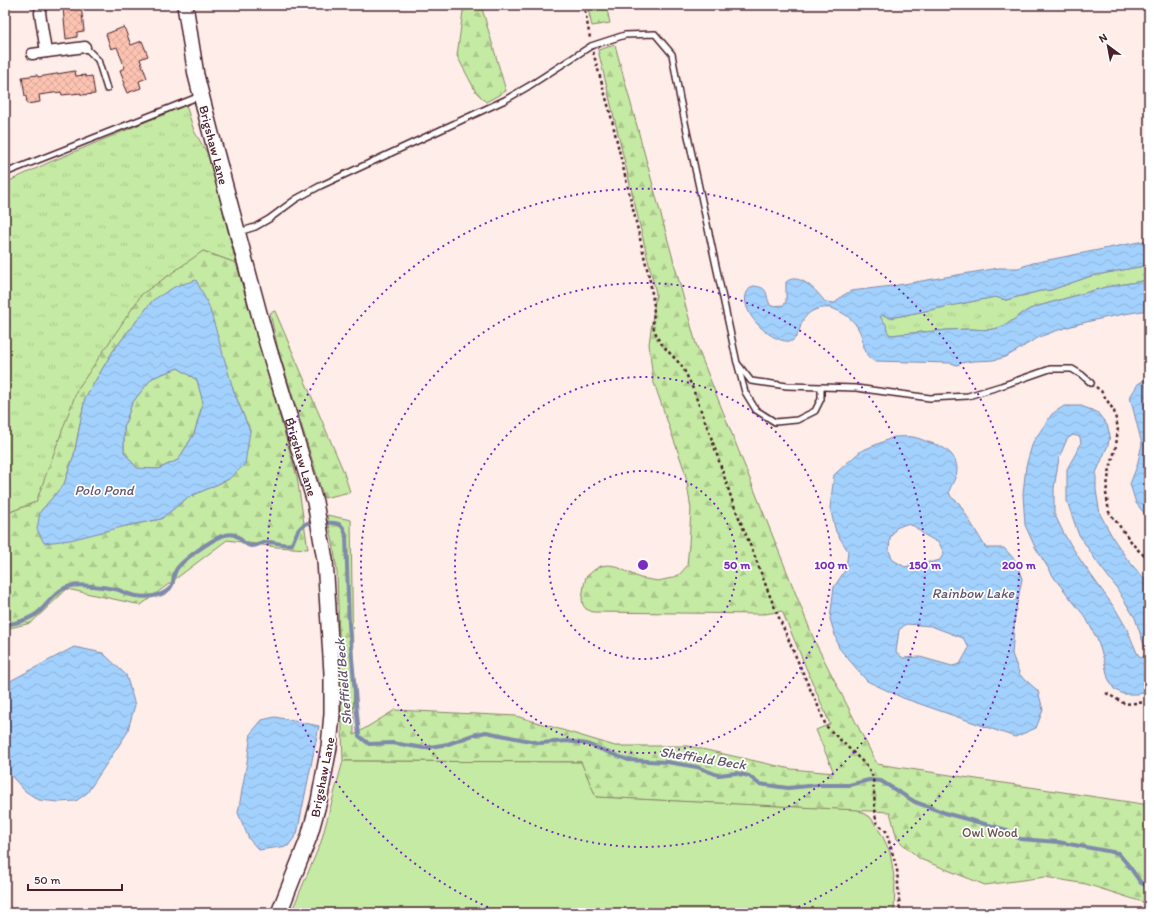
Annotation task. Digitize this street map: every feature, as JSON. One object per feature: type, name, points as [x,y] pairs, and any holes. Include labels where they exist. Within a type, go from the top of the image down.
[{"type":"street","points":[[41,5],[40,12],[46,52]]},
{"type":"street","name":"Brigshaw Lane","points":[[185,5],[196,75],[201,95],[267,343],[315,502],[325,560],[332,673],[332,714],[329,747],[325,774],[309,837],[279,913]]},
{"type":"street","points":[[32,54],[85,47]]},
{"type":"lane","points":[[238,232],[255,227],[296,199],[320,186],[505,100],[592,46],[625,35],[654,34],[672,54],[680,99],[737,363],[745,392],[756,410],[775,422],[797,420],[815,411],[821,399],[821,387]]},
{"type":"lane","points":[[85,47],[98,60],[107,89]]},
{"type":"lane","points":[[5,173],[201,95]]},
{"type":"lane","points":[[737,363],[751,381],[787,386],[856,388],[930,398],[968,396],[1050,369],[1072,368],[1092,383]]},
{"type":"path","points":[[584,5],[592,46],[610,112],[650,281],[654,306],[653,326],[658,338],[682,366],[691,384],[711,437],[733,503],[771,598],[826,726],[868,767],[873,777],[876,822],[886,831],[898,869],[900,913]]},
{"type":"path","points":[[1092,383],[1101,391],[1114,411],[1118,428],[1116,446],[1109,473],[1106,493],[1109,512],[1136,548],[1149,560]]},
{"type":"path","points":[[1106,693],[1125,704],[1149,701]]},
{"type":"green space","points":[[481,5],[506,91],[486,102],[476,92],[457,56],[463,11]]},
{"type":"green space","points":[[587,5],[606,5],[610,23],[592,26]]},
{"type":"green space","name":"Owl Wood","points":[[615,45],[696,344],[815,642],[877,764],[1149,805],[1149,904],[1086,884],[1045,877],[985,885],[920,859],[897,839],[890,812],[595,797],[581,762],[343,761],[337,573],[327,515],[351,520],[354,735],[395,710],[516,716],[615,746],[688,746],[791,769],[834,773],[816,730],[830,724],[782,611],[765,614],[593,612],[586,609],[583,605],[582,599],[586,577],[601,566],[615,566],[640,578],[658,581],[672,578],[680,574],[687,566],[691,509],[685,472],[653,380],[649,344],[656,293],[598,50]]},
{"type":"green space","points":[[186,105],[194,131],[209,156],[236,263],[203,251],[36,502],[5,514],[5,183],[50,162]]},
{"type":"green space","points":[[203,251],[236,263],[297,477],[308,549],[277,547],[227,540],[141,605],[67,589],[31,623],[5,629],[5,514],[36,502],[77,390],[142,294]],"holes":[[[153,300],[234,392],[250,431],[229,479],[187,498],[161,519],[126,526],[40,512],[64,484],[74,455],[85,398],[113,351]]]},
{"type":"green space","points":[[1149,265],[1149,280],[1106,287],[1035,307],[1008,324],[994,329],[957,329],[890,335],[880,317],[883,315],[890,318],[995,297],[1006,300],[1040,291],[1051,290],[1091,276]]},
{"type":"green space","points":[[275,311],[343,470],[350,492],[324,498],[278,349],[270,313]]},
{"type":"green space","points":[[178,368],[197,380],[203,402],[194,434],[178,460],[158,469],[137,469],[124,452],[124,427],[132,403],[152,378]]},
{"type":"green space","points":[[343,761],[581,762],[596,797],[858,810],[871,818],[882,835],[890,852],[895,883],[894,913],[291,913],[321,842]]},
{"type":"water","points":[[1149,240],[1149,265],[1091,276],[1051,290],[1040,291],[1006,300],[995,297],[890,318],[883,315],[880,317],[886,324],[887,331],[890,335],[957,329],[994,329],[1008,324],[1035,307],[1106,287],[1149,280],[1149,310],[1122,314],[1054,331],[1037,338],[1007,356],[991,360],[968,362],[957,365],[951,363],[874,361],[870,359],[866,352],[857,326],[849,317],[830,308],[818,309],[809,313],[804,318],[799,332],[792,341],[782,340],[772,336],[754,321],[748,311],[746,301],[747,293],[753,286],[765,290],[771,306],[784,305],[786,301],[786,282],[791,279],[797,279],[813,288],[825,302],[835,303],[842,296],[851,291],[892,286],[999,268],[1018,268],[1033,263]]},
{"type":"water","name":"Polo Pond","points":[[196,280],[209,306],[234,392],[250,431],[245,464],[229,479],[187,498],[161,519],[70,540],[44,543],[37,529],[40,512],[64,484],[74,455],[85,398],[113,351],[153,300],[176,286]],"holes":[[[178,368],[197,380],[203,403],[194,434],[178,460],[158,469],[137,468],[124,452],[124,427],[132,403],[152,378]]]},
{"type":"water","points":[[1149,377],[1149,519],[1136,503],[1130,484],[1137,466],[1142,444],[1130,397],[1138,384]]},
{"type":"water","points":[[1064,406],[1081,406],[1097,412],[1107,425],[1110,435],[1108,445],[1096,473],[1096,490],[1100,514],[1113,538],[1127,559],[1146,581],[1149,588],[1149,692],[1123,694],[1114,689],[1108,678],[1097,639],[1086,618],[1055,579],[1035,547],[1025,525],[1023,494],[1026,466],[1033,442],[1052,414]],"holes":[[[1073,435],[1080,437],[1081,444],[1067,469],[1067,501],[1078,533],[1116,587],[1135,618],[1145,648],[1145,655],[1141,658],[1137,653],[1127,629],[1116,610],[1081,561],[1064,534],[1054,513],[1054,488],[1059,458],[1067,439]]]},
{"type":"water","name":"Rainbow Lake","points":[[894,437],[915,437],[943,448],[954,458],[957,469],[949,492],[951,497],[959,503],[986,548],[1004,548],[1016,561],[1022,579],[1015,615],[1012,654],[1020,675],[1038,691],[1043,710],[1036,728],[1015,737],[903,698],[867,681],[839,648],[830,619],[834,587],[846,569],[848,551],[836,532],[830,508],[834,475],[861,451]],"holes":[[[906,524],[914,526],[923,534],[939,543],[944,553],[940,560],[933,562],[922,562],[905,567],[893,560],[889,551],[890,538],[896,528]],[[906,624],[931,626],[963,638],[969,648],[960,664],[952,666],[920,657],[903,658],[896,652],[899,630]]]},
{"type":"water","points":[[74,647],[103,653],[126,675],[135,705],[127,733],[87,793],[76,801],[59,802],[39,800],[25,791],[5,769],[5,687],[12,680]]},
{"type":"water","points":[[275,717],[319,726],[297,834],[288,846],[259,850],[249,839],[238,813],[251,733],[262,720]]},
{"type":"building","points":[[65,5],[81,5],[84,31],[77,32],[77,37],[66,39],[63,8],[65,8]]},
{"type":"building","points":[[124,27],[131,45],[142,41],[148,56],[140,59],[147,78],[139,81],[141,88],[127,93],[123,84],[125,84],[120,70],[125,68],[117,47],[111,49],[106,34]]},
{"type":"building","points":[[75,71],[76,76],[92,76],[95,94],[81,95],[81,93],[62,95],[61,92],[39,95],[40,102],[27,104],[22,77],[37,75],[38,77]]},
{"type":"waterway","name":"Sheffield Beck","points":[[5,625],[19,622],[33,616],[62,590],[75,585],[117,589],[125,593],[142,597],[150,597],[166,592],[171,587],[175,572],[179,566],[197,551],[217,538],[232,534],[247,545],[253,546],[265,542],[292,544],[300,528],[311,522]]},
{"type":"waterway","name":"Sheffield Beck","points":[[328,523],[340,525],[344,529],[346,536],[349,625],[359,736],[369,744],[392,743],[424,748],[448,744],[486,732],[540,743],[567,741],[587,744],[628,760],[667,762],[697,767],[718,775],[736,773],[749,776],[759,784],[788,788],[818,785],[849,785],[869,780],[881,781],[915,802],[948,814],[1007,830],[1020,839],[1058,842],[1118,853],[1141,883],[1149,887]]}]
